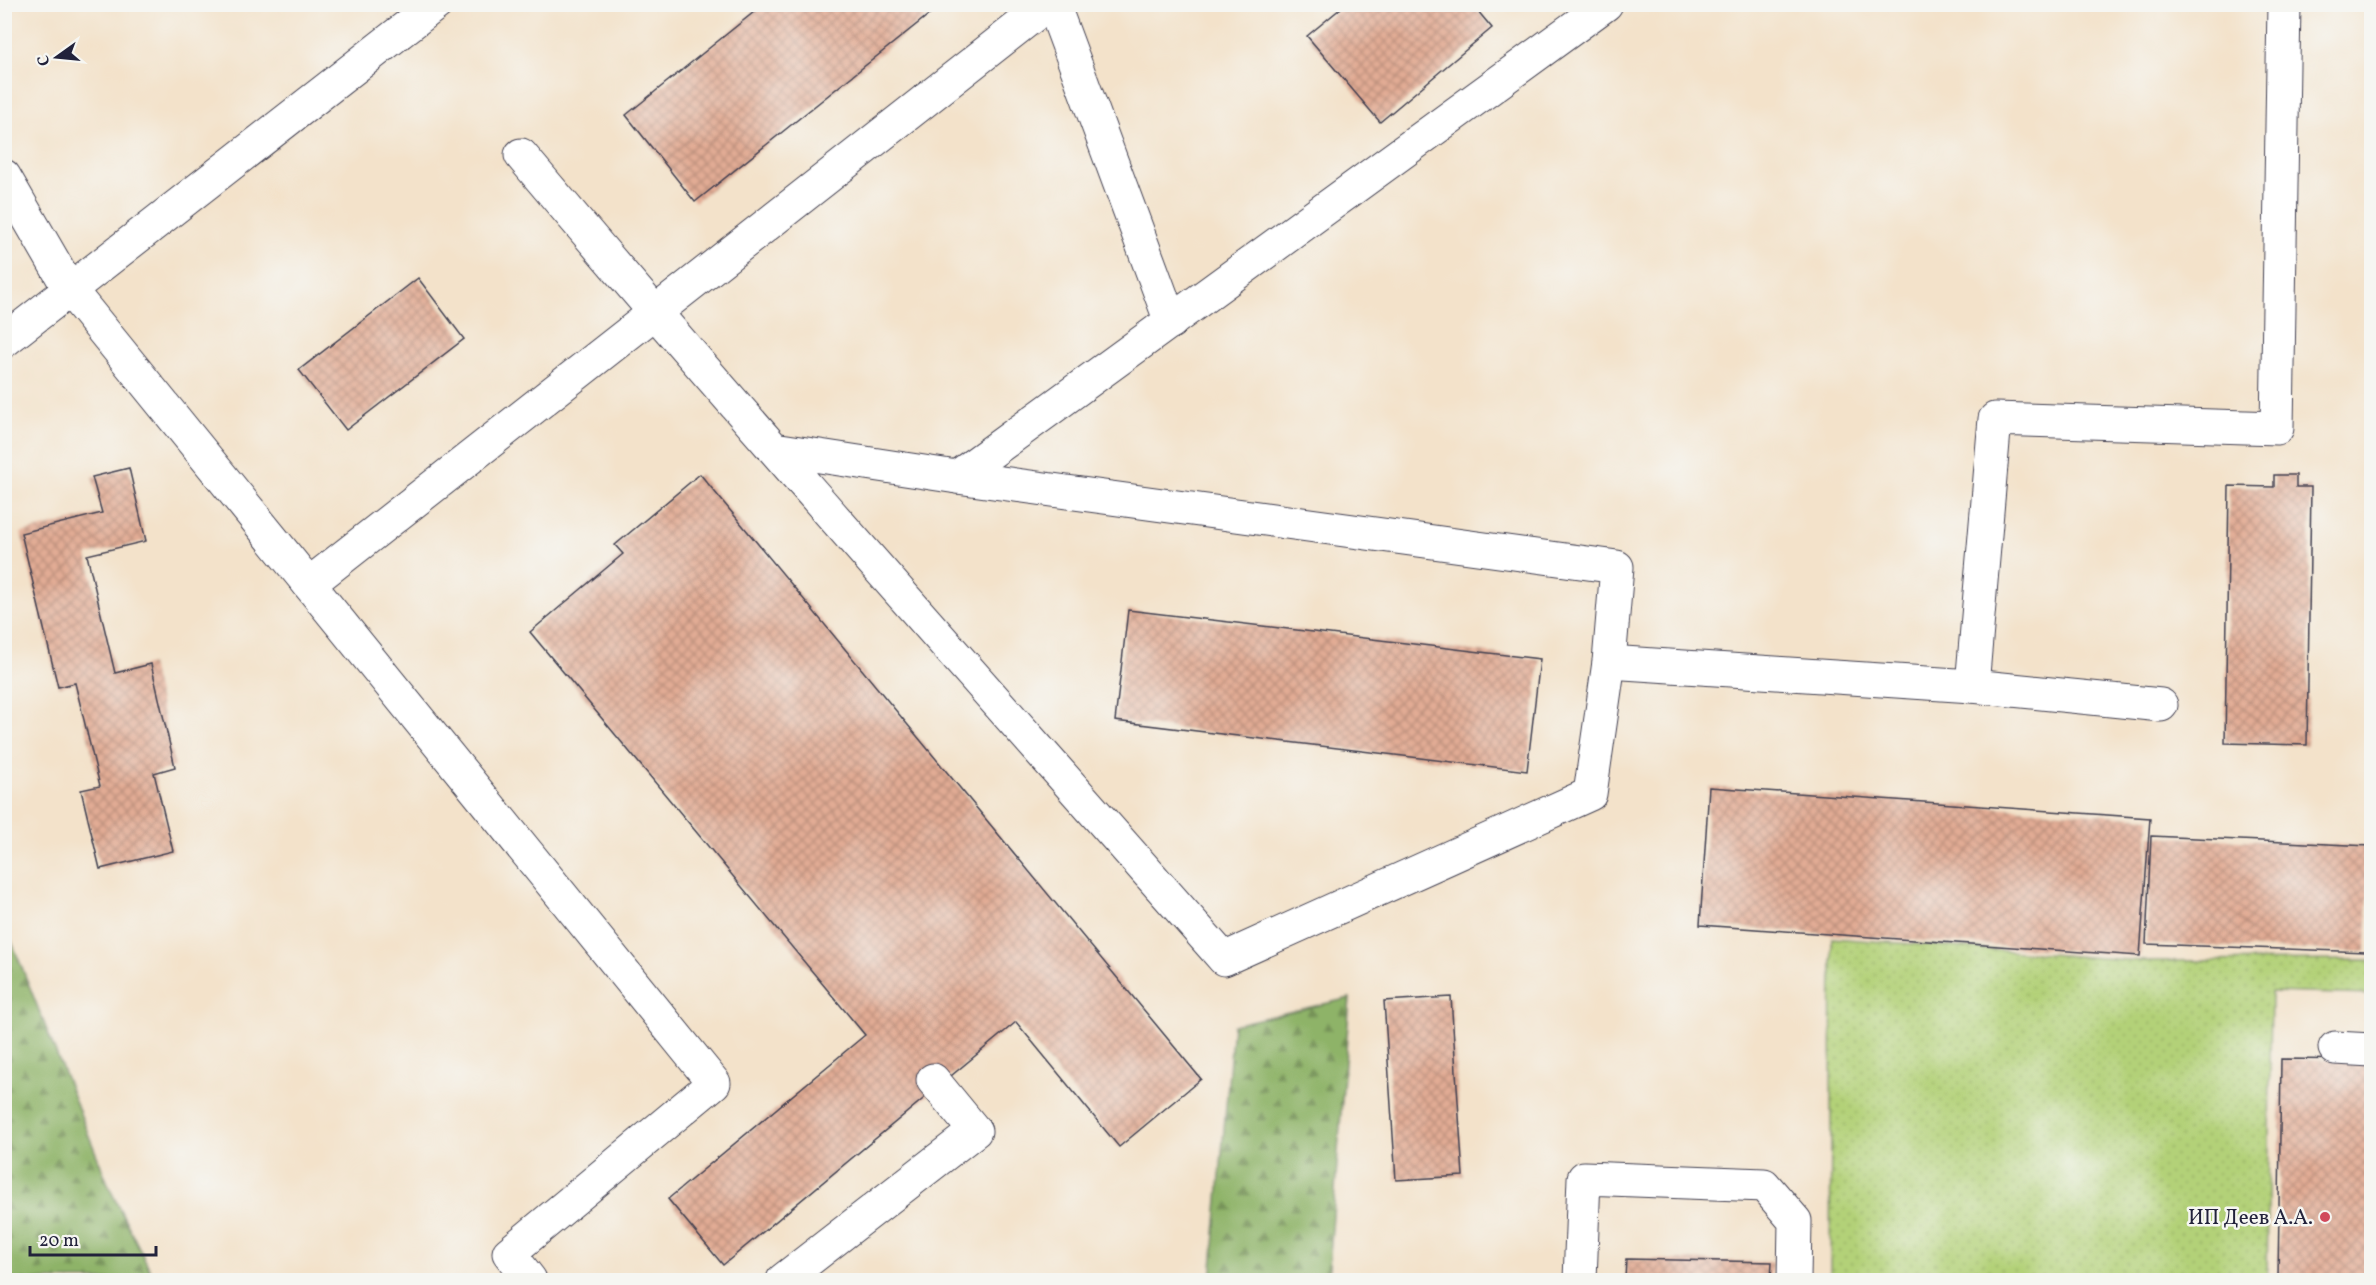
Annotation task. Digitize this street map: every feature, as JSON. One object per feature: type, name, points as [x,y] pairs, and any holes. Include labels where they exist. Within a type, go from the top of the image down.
[{"type":"lane","points":[[4,341],[436,4]]},
{"type":"lane","points":[[309,585],[1048,4]]},
{"type":"lane","points":[[1053,4],[1171,322]]},
{"type":"lane","points":[[957,477],[1606,4]]},
{"type":"lane","points":[[1972,686],[1995,419],[2277,428],[2284,4]]},
{"type":"lane","points":[[521,155],[774,449],[1224,958],[1590,794],[1609,662],[1617,567],[957,477],[774,449]]},
{"type":"lane","points":[[4,176],[70,290],[714,1083],[509,1253],[530,1281]]},
{"type":"lane","points":[[1609,662],[1972,686],[2161,705]]},
{"type":"lane","points":[[2335,1048],[2372,1050]]},
{"type":"lane","points":[[783,1281],[975,1131],[933,1080]]},
{"type":"lane","points":[[1580,1281],[1584,1178],[1764,1185],[1795,1221],[1794,1281]]},
{"type":"green space","points":[[5,925],[111,1191],[155,1280],[5,1280]]},
{"type":"green space","points":[[1832,938],[2141,961],[2371,960],[2371,995],[2271,992],[2267,1280],[1830,1280]]},
{"type":"green space","points":[[1350,998],[1328,1280],[1211,1280],[1233,1025]]},
{"type":"building","points":[[764,4],[942,4],[695,202],[626,115]]},
{"type":"building","points":[[1346,4],[1472,4],[1492,28],[1380,122],[1307,36]]},
{"type":"building","points":[[418,278],[464,339],[346,430],[299,370]]},
{"type":"building","points":[[129,468],[146,541],[87,555],[115,673],[151,664],[175,767],[154,773],[173,851],[100,869],[81,790],[100,786],[75,683],[58,687],[21,533],[102,513],[92,477]]},
{"type":"building","points":[[700,474],[1201,1079],[1119,1147],[1016,1022],[723,1265],[668,1199],[865,1035],[530,632],[623,554],[615,545]]},
{"type":"building","points":[[2274,475],[2296,475],[2296,487],[2311,487],[2307,745],[2225,743],[2229,486],[2274,487]]},
{"type":"building","points":[[1128,610],[1540,659],[1527,771],[1115,721]]},
{"type":"building","points":[[1709,787],[2150,818],[2140,956],[1700,925]]},
{"type":"building","points":[[2151,836],[2370,846],[2366,952],[2146,944]]},
{"type":"building","points":[[1451,997],[1463,1176],[1396,1180],[1384,1001]]},
{"type":"building","name":"ИП Деев А.А.","points":[[2281,1059],[2372,1060],[2372,1280],[2278,1280]]},
{"type":"building","points":[[1626,1259],[1772,1262],[1771,1280],[1625,1280]]},
{"type":"place","name":"ИП Деев А.А.","points":[[2325,1217]]}]
